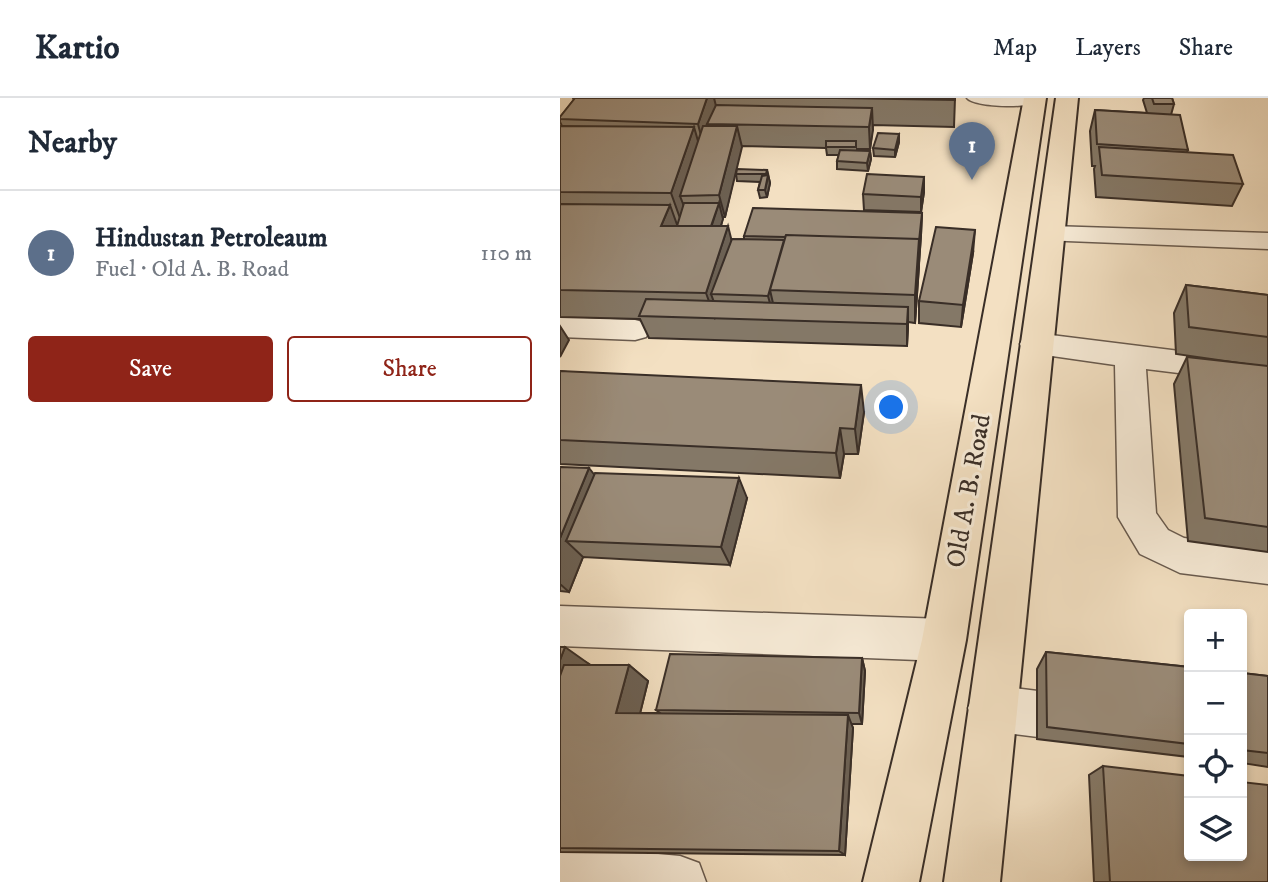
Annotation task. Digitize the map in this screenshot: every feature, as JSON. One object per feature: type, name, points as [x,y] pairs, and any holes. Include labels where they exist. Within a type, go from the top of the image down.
[{"type":"main road","name":"Old A. B. Road","points":[[972,882],[1035,344],[1051,234],[1045,98]]},
{"type":"main road","name":"Old A. B. Road","points":[[891,882],[944,640],[1045,98]]},
{"type":"street","points":[[977,98],[1045,98]]},
{"type":"street","points":[[1051,234],[1268,242]]},
{"type":"street","points":[[560,327],[635,330]]},
{"type":"street","points":[[1035,344],[1268,373]]},
{"type":"street","points":[[1130,356],[1137,517],[1154,542],[1180,555],[1268,566]]},
{"type":"street","points":[[560,626],[944,640]]},
{"type":"street","points":[[991,708],[1184,732]]},
{"type":"street","points":[[560,871],[680,882]]},
{"type":"building","points":[[575,98],[707,98],[698,124],[560,119]]},
{"type":"building","points":[[836,98],[955,98],[955,100]]},
{"type":"building","points":[[1152,98],[1172,98],[1174,104],[1154,104]]},
{"type":"building","points":[[716,105],[872,108],[869,127],[707,124]]},
{"type":"building","points":[[1095,110],[1180,115],[1188,150],[1097,144]]},
{"type":"building","points":[[560,126],[694,127],[671,193],[560,192]]},
{"type":"building","points":[[703,126],[737,126],[719,195],[680,196]]},
{"type":"building","points":[[878,133],[899,134],[895,150],[873,148]]},
{"type":"building","points":[[826,141],[856,141],[856,147],[826,147]]},
{"type":"building","points":[[1099,147],[1233,155],[1243,184],[1102,175]]},
{"type":"building","points":[[840,150],[870,151],[867,163],[837,161]]},
{"type":"building","points":[[737,169],[767,170],[766,174],[736,174]]},
{"type":"building","points":[[867,174],[924,177],[921,197],[863,194]]},
{"type":"building","points":[[768,175],[765,190],[758,190],[762,176]]},
{"type":"building","points":[[684,203],[719,203],[711,226],[677,226]]},
{"type":"building","points":[[560,204],[670,205],[661,226],[728,226],[706,293],[560,290]]},
{"type":"building","points":[[753,208],[922,213],[919,241],[786,235],[744,236]]},
{"type":"building","points":[[936,227],[975,230],[963,305],[919,301]]},
{"type":"building","points":[[786,235],[919,239],[915,295],[770,290]]},
{"type":"building","points":[[732,239],[784,240],[768,296],[711,294]]},
{"type":"building","points":[[1186,285],[1268,295],[1268,337],[1189,327]]},
{"type":"building","points":[[646,299],[908,307],[907,324],[639,316]]},
{"type":"building","points":[[1187,357],[1268,366],[1268,527],[1205,518]]},
{"type":"building","points":[[560,371],[861,385],[855,429],[840,428],[836,453],[560,440]]},
{"type":"building","points":[[560,467],[589,468],[560,538]]},
{"type":"building","points":[[595,473],[739,478],[721,547],[566,541]]},
{"type":"building","points":[[560,647],[565,647],[560,660]]},
{"type":"building","points":[[1046,652],[1184,666],[1184,743],[1047,727]]},
{"type":"building","points":[[670,654],[862,658],[859,713],[656,710]]},
{"type":"building","points":[[564,665],[629,665],[616,713],[848,715],[839,851],[560,848],[560,676]]},
{"type":"building","points":[[1247,674],[1268,676],[1268,753],[1247,751]]},
{"type":"building","points":[[1103,766],[1184,775],[1184,861],[1247,861],[1247,783],[1268,785],[1268,882],[1110,882]]},
{"type":"place","name":"Hindustan Petroleaum","points":[[972,180]]}]
